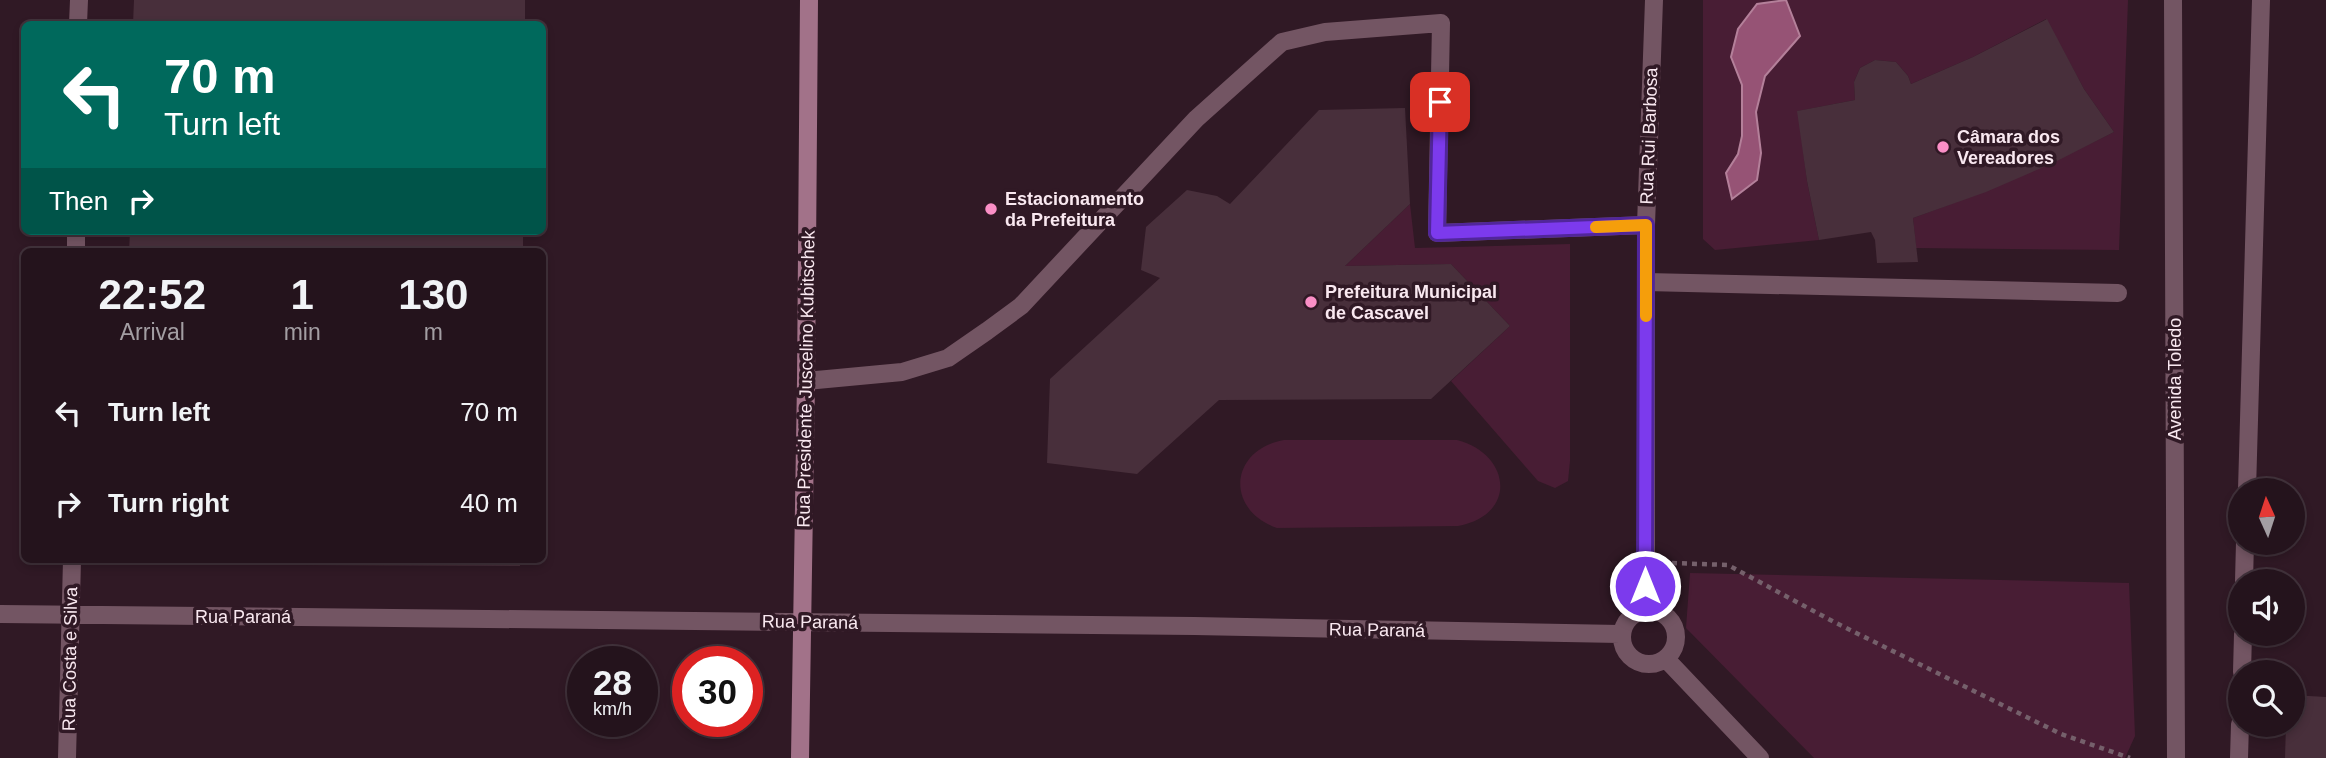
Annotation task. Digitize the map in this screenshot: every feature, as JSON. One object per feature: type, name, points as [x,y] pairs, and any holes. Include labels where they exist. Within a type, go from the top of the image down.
[{"type":"main road","name":"Rua Presidente Juscelino Kubitschek","points":[[800,758],[807,381],[809,0]]},
{"type":"street","points":[[78,21],[79,0]]},
{"type":"street","name":"Rua Rui Barbosa","points":[[1646,609],[1646,225],[1654,0]]},
{"type":"street","name":"Avenida Toledo","points":[[2174,0],[2176,758]]},
{"type":"street","points":[[2247,478],[2260,0]]},
{"type":"street","points":[[807,381],[902,372],[948,358],[1021,306],[1196,119],[1282,42],[1325,32],[1441,23],[1437,233],[1646,225]]},
{"type":"street","points":[[1646,282],[2118,293]]},
{"type":"street","name":"Rua Costa e Silva","points":[[67,758],[72,563]]},
{"type":"street","points":[[1646,609],[1663,612],[1675,626],[1676,644],[1666,659],[1645,665],[1626,655],[1620,634],[1629,617],[1646,609]]},
{"type":"street","name":"Rua Paraná","points":[[0,614],[1620,634]]},
{"type":"street","points":[[1666,659],[1760,758]]},
{"type":"street","points":[[2239,758],[2240,737]]},
{"type":"path","points":[[1645,563],[1728,565],[1834,622],[2061,734],[2130,758]]},
{"type":"shaded area","points":[[1703,0],[1781,0],[1757,4],[1738,29],[1731,57],[1742,85],[1742,136],[1738,154],[1726,173],[1761,153],[1756,112],[1765,76],[1800,36],[1786,0],[2128,0],[2119,250],[1916,248],[1913,218],[2015,178],[2114,132],[2084,89],[2046,19],[1973,57],[1911,84],[1896,62],[1875,60],[1860,68],[1854,82],[1855,100],[1798,111],[1807,181],[1819,240],[1715,250],[1703,239]]},
{"type":"shaded area","points":[[1786,0],[1800,36],[1765,76],[1756,112],[1761,153],[1757,180],[1732,199],[1726,173],[1738,154],[1742,136],[1742,85],[1731,57],[1738,29],[1757,4]]},
{"type":"shaded area","points":[[1410,204],[1415,248],[1570,244],[1568,481],[1555,488],[1538,481],[1451,381],[1510,326],[1451,264],[1345,266]]},
{"type":"shaded area","points":[[1284,440],[1457,440],[1475,447],[1497,470],[1500,484],[1498,498],[1491,510],[1477,520],[1458,526],[1277,528],[1260,519],[1248,508],[1240,481],[1244,467],[1252,455],[1266,446]]},
{"type":"shaded area","points":[[1690,573],[2129,583],[2135,736],[2125,758],[1814,758],[1686,628]]},
{"type":"building","points":[[134,0],[525,0],[525,21],[133,21]]},
{"type":"building","name":"Câmara dos Vereadores","points":[[2047,19],[2084,89],[2114,132],[2053,163],[1986,192],[1913,218],[1918,262],[1877,263],[1875,240],[1871,232],[1819,240],[1797,111],[1855,100],[1854,82],[1860,68],[1875,60],[1896,62],[1911,84],[1973,57]]},
{"type":"building","name":"Prefeitura Municipal de Cascavel","points":[[1405,108],[1410,204],[1345,266],[1451,264],[1510,326],[1431,399],[1219,400],[1137,474],[1047,463],[1050,379],[1160,278],[1141,270],[1146,227],[1187,190],[1217,196],[1230,204],[1319,110]]},
{"type":"building","points":[[130,235],[523,235],[523,248],[129,248]]},
{"type":"building","points":[[520,563],[520,566],[124,564]]},
{"type":"building","points":[[2305,696],[2326,697],[2326,758],[2285,758],[2286,737],[2305,737]]},
{"type":"slow traffic","points":[[1596,227],[1646,225],[1646,316]]},
{"type":"place","name":"Câmara dos Vereadores","points":[[1943,147]]},
{"type":"place","name":"Estacionamento da Prefeitura","points":[[991,209]]},
{"type":"place","name":"Prefeitura Municipal de Cascavel","points":[[1311,302]]},
{"type":"route","points":[[1440,102],[1437,233],[1646,225],[1645,586]]}]
